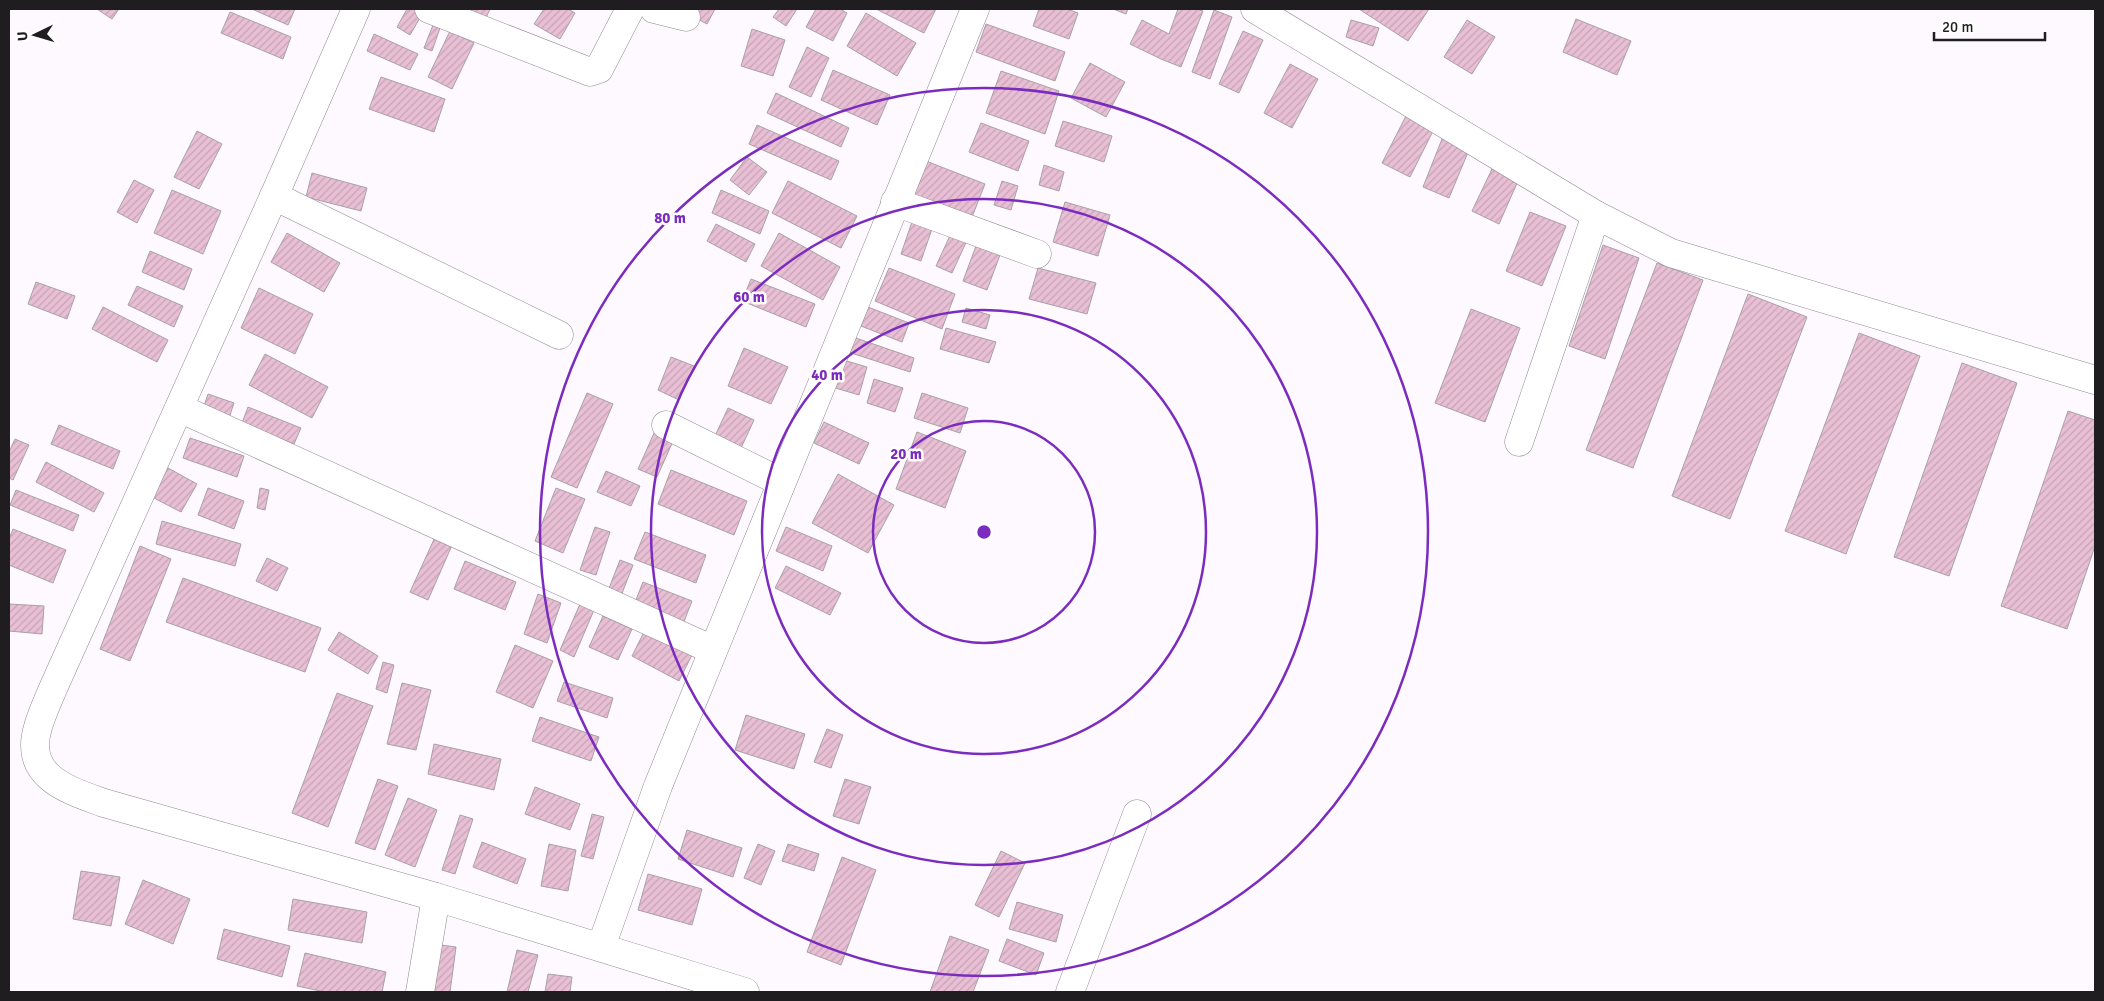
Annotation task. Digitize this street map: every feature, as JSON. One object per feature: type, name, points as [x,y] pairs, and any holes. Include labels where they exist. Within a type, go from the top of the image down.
[{"type":"street","points":[[356,9],[55,684],[37,729],[35,756],[47,777],[71,791],[104,803],[436,897],[745,992]]},
{"type":"street","points":[[429,9],[590,72],[599,69],[630,9]]},
{"type":"street","points":[[654,9],[686,17]]},
{"type":"street","points":[[601,947],[658,786],[975,9]]},
{"type":"street","points":[[1255,9],[1596,215],[1671,253],[2095,380]]},
{"type":"street","points":[[274,196],[559,335]]},
{"type":"street","points":[[895,202],[1037,254]]},
{"type":"street","points":[[1518,442],[1596,215]]},
{"type":"street","points":[[179,408],[713,650]]},
{"type":"street","points":[[666,425],[781,482]]},
{"type":"street","points":[[1070,992],[1137,814]]},
{"type":"street","points":[[420,992],[436,897]]},
{"type":"building","points":[[97,9],[119,9],[112,19]]},
{"type":"building","points":[[252,9],[295,9],[288,25]]},
{"type":"building","points":[[407,9],[424,11],[410,35],[397,27]]},
{"type":"building","points":[[458,9],[490,9],[484,22]]},
{"type":"building","points":[[544,9],[568,9],[575,13],[560,39],[534,24]]},
{"type":"building","points":[[679,9],[715,9],[707,24]]},
{"type":"building","points":[[779,9],[797,9],[786,26],[773,17]]},
{"type":"building","points":[[816,9],[840,9],[847,13],[833,41],[806,27]]},
{"type":"building","points":[[876,9],[936,9],[924,33]]},
{"type":"building","points":[[1039,9],[1067,9],[1078,13],[1069,39],[1033,26]]},
{"type":"building","points":[[1113,9],[1128,9],[1126,14]]},
{"type":"building","points":[[1178,9],[1197,9],[1203,11],[1181,67],[1130,44],[1142,20],[1169,34]]},
{"type":"building","points":[[1359,9],[1429,9],[1408,41]]},
{"type":"building","points":[[1214,10],[1232,17],[1210,79],[1192,72]]},
{"type":"building","points":[[230,12],[291,37],[283,59],[221,33]]},
{"type":"building","points":[[866,13],[916,43],[897,76],[847,46]]},
{"type":"building","points":[[1576,19],[1631,41],[1617,75],[1563,52]]},
{"type":"building","points":[[1351,20],[1379,28],[1373,46],[1346,37]]},
{"type":"building","points":[[1467,20],[1495,37],[1472,74],[1444,57]]},
{"type":"building","points":[[986,24],[1065,52],[1055,81],[976,52]]},
{"type":"building","points":[[433,25],[440,28],[432,51],[424,48]]},
{"type":"building","points":[[752,29],[785,40],[773,76],[741,66]]},
{"type":"building","points":[[450,31],[474,43],[452,89],[428,77]]},
{"type":"building","points":[[1243,31],[1263,40],[1239,93],[1219,84]]},
{"type":"building","points":[[374,34],[418,54],[410,70],[367,51]]},
{"type":"building","points":[[807,47],[829,58],[811,97],[789,87]]},
{"type":"building","points":[[1090,63],[1125,82],[1106,117],[1071,98]]},
{"type":"building","points":[[1290,64],[1318,79],[1292,128],[1264,113]]},
{"type":"building","points":[[833,70],[890,95],[877,125],[821,100]]},
{"type":"building","points":[[1001,71],[1059,91],[1045,134],[986,113]]},
{"type":"building","points":[[381,77],[445,99],[434,132],[369,109]]},
{"type":"building","points":[[776,93],[849,128],[841,147],[767,113]]},
{"type":"building","points":[[1408,112],[1435,127],[1410,177],[1382,163]]},
{"type":"building","points":[[1063,121],[1112,136],[1104,162],[1055,146]]},
{"type":"building","points":[[981,123],[1029,141],[1018,171],[969,152]]},
{"type":"building","points":[[757,125],[839,161],[831,180],[749,144]]},
{"type":"building","points":[[197,131],[222,144],[199,189],[174,177]]},
{"type":"building","points":[[1444,134],[1471,145],[1449,198],[1423,187]]},
{"type":"building","points":[[747,157],[767,172],[749,195],[730,180]]},
{"type":"building","points":[[926,161],[985,184],[972,217],[913,194]]},
{"type":"building","points":[[1044,165],[1064,172],[1059,191],[1039,185]]},
{"type":"building","points":[[1492,169],[1518,181],[1499,224],[1472,211]]},
{"type":"building","points":[[312,173],[367,188],[361,211],[306,197]]},
{"type":"building","points":[[134,180],[154,190],[137,223],[117,212]]},
{"type":"building","points":[[788,181],[857,216],[841,248],[772,213]]},
{"type":"building","points":[[1002,181],[1018,186],[1011,210],[994,205]]},
{"type":"building","points":[[172,190],[221,211],[203,254],[154,233]]},
{"type":"building","points":[[721,190],[769,211],[760,234],[712,213]]},
{"type":"building","points":[[1065,202],[1110,215],[1098,256],[1053,242]]},
{"type":"building","points":[[1530,212],[1566,226],[1542,286],[1506,271]]},
{"type":"building","points":[[914,216],[934,223],[921,261],[901,254]]},
{"type":"building","points":[[716,224],[755,244],[746,262],[707,241]]},
{"type":"building","points":[[953,229],[969,236],[952,273],[936,266]]},
{"type":"building","points":[[287,233],[340,263],[324,292],[271,262]]},
{"type":"building","points":[[779,233],[840,267],[823,300],[761,266]]},
{"type":"building","points":[[1603,245],[1639,258],[1605,359],[1569,346]]},
{"type":"building","points":[[976,246],[1000,255],[987,290],[963,281]]},
{"type":"building","points":[[150,251],[192,269],[184,290],[142,272]]},
{"type":"building","points":[[1657,263],[1703,280],[1633,468],[1586,450]]},
{"type":"building","points":[[889,268],[955,294],[942,329],[875,301]]},
{"type":"building","points":[[1038,268],[1096,283],[1087,314],[1029,299]]},
{"type":"building","points":[[751,279],[815,304],[806,327],[742,301]]},
{"type":"building","points":[[36,282],[75,296],[67,319],[28,304]]},
{"type":"building","points":[[137,286],[183,306],[174,327],[128,305]]},
{"type":"building","points":[[259,288],[313,314],[295,354],[241,328]]},
{"type":"building","points":[[1748,294],[1807,317],[1730,519],[1672,496]]},
{"type":"building","points":[[103,307],[168,340],[157,362],[92,329]]},
{"type":"building","points":[[868,307],[909,323],[902,342],[861,326]]},
{"type":"building","points":[[966,308],[990,315],[986,329],[962,322]]},
{"type":"building","points":[[1471,309],[1520,328],[1485,422],[1435,403]]},
{"type":"building","points":[[946,328],[996,342],[989,363],[940,349]]},
{"type":"building","points":[[1859,333],[1920,356],[1846,554],[1785,531]]},
{"type":"building","points":[[850,336],[914,358],[910,372],[845,351]]},
{"type":"building","points":[[744,348],[788,367],[771,404],[728,386]]},
{"type":"building","points":[[265,354],[328,387],[312,418],[249,385]]},
{"type":"building","points":[[671,357],[694,366],[679,400],[658,390]]},
{"type":"building","points":[[840,359],[867,367],[859,395],[832,387]]},
{"type":"building","points":[[1962,363],[2017,383],[1949,576],[1894,557]]},
{"type":"building","points":[[874,379],[903,388],[895,412],[867,403]]},
{"type":"building","points":[[587,393],[613,404],[577,488],[551,477]]},
{"type":"building","points":[[922,393],[968,408],[960,433],[914,418]]},
{"type":"building","points":[[208,394],[234,403],[226,427],[200,418]]},
{"type":"building","points":[[248,407],[301,428],[294,444],[242,423]]},
{"type":"building","points":[[728,408],[754,420],[741,448],[715,436]]},
{"type":"building","points":[[2068,411],[2095,420],[2095,546],[2067,629],[2001,606]]},
{"type":"building","points":[[824,422],[869,443],[859,464],[814,443]]},
{"type":"building","points":[[59,425],[120,451],[113,469],[51,444]]},
{"type":"building","points":[[655,431],[674,439],[657,477],[638,469]]},
{"type":"building","points":[[917,432],[966,451],[945,508],[896,489]]},
{"type":"building","points":[[190,438],[244,456],[237,477],[183,458]]},
{"type":"building","points":[[15,439],[29,445],[13,480],[9,478],[9,452]]},
{"type":"building","points":[[46,462],[104,493],[94,512],[36,482]]},
{"type":"building","points":[[168,468],[197,484],[181,512],[152,497]]},
{"type":"building","points":[[671,470],[747,501],[734,535],[658,504]]},
{"type":"building","points":[[606,471],[640,486],[631,506],[597,492]]},
{"type":"building","points":[[838,474],[894,505],[868,553],[812,523]]},
{"type":"building","points":[[208,488],[244,501],[234,529],[198,515]]},
{"type":"building","points":[[260,488],[269,490],[265,510],[257,508]]},
{"type":"building","points":[[556,488],[585,499],[563,553],[535,541]]},
{"type":"building","points":[[16,490],[79,515],[73,531],[10,505]]},
{"type":"building","points":[[162,521],[241,544],[235,566],[156,544]]},
{"type":"building","points":[[595,527],[610,532],[596,575],[580,570]]},
{"type":"building","points":[[786,527],[832,546],[823,571],[776,551]]},
{"type":"building","points":[[13,529],[66,550],[53,583],[9,565],[9,539]]},
{"type":"building","points":[[645,532],[706,555],[696,583],[634,559]]},
{"type":"building","points":[[436,535],[453,543],[428,600],[410,592]]},
{"type":"building","points":[[140,546],[171,559],[130,661],[100,649]]},
{"type":"building","points":[[267,558],[288,568],[277,591],[256,581]]},
{"type":"building","points":[[620,560],[633,565],[619,601],[606,596]]},
{"type":"building","points":[[465,561],[516,582],[505,610],[454,589]]},
{"type":"building","points":[[786,566],[841,593],[830,615],[775,588]]},
{"type":"building","points":[[183,578],[321,628],[305,672],[166,622]]},
{"type":"building","points":[[643,582],[692,601],[681,629],[632,610]]},
{"type":"building","points":[[538,594],[561,603],[547,643],[524,634]]},
{"type":"building","points":[[9,604],[44,606],[42,634],[9,631]]},
{"type":"building","points":[[580,604],[594,610],[574,657],[560,650]]},
{"type":"building","points":[[603,616],[632,629],[618,660],[589,647]]},
{"type":"building","points":[[647,626],[694,651],[679,681],[632,656]]},
{"type":"building","points":[[339,632],[378,656],[368,674],[328,650]]},
{"type":"building","points":[[515,645],[553,661],[533,708],[496,692]]},
{"type":"building","points":[[383,662],[394,665],[387,693],[376,689]]},
{"type":"building","points":[[564,682],[613,698],[607,718],[557,701]]},
{"type":"building","points":[[402,683],[431,690],[416,750],[387,744]]},
{"type":"building","points":[[337,693],[373,706],[328,827],[292,813]]},
{"type":"building","points":[[746,715],[805,734],[794,769],[735,750]]},
{"type":"building","points":[[540,717],[599,737],[591,761],[532,741]]},
{"type":"building","points":[[827,729],[843,735],[831,768],[814,762]]},
{"type":"building","points":[[434,744],[501,759],[494,790],[428,774]]},
{"type":"building","points":[[378,779],[398,786],[375,850],[355,843]]},
{"type":"building","points":[[845,779],[871,787],[859,824],[833,816]]},
{"type":"building","points":[[535,787],[580,804],[570,830],[525,814]]},
{"type":"building","points":[[408,798],[437,810],[415,867],[385,855]]},
{"type":"building","points":[[592,814],[604,817],[593,859],[581,856]]},
{"type":"building","points":[[460,815],[473,819],[455,874],[442,870]]},
{"type":"building","points":[[687,830],[742,848],[733,877],[678,859]]},
{"type":"building","points":[[482,842],[526,859],[517,884],[473,867]]},
{"type":"building","points":[[549,844],[576,850],[568,891],[541,886]]},
{"type":"building","points":[[758,844],[775,851],[761,885],[744,878]]},
{"type":"building","points":[[788,844],[819,854],[814,871],[782,861]]},
{"type":"building","points":[[1001,851],[1025,863],[999,917],[975,905]]},
{"type":"building","points":[[842,857],[876,870],[841,965],[807,952]]},
{"type":"building","points":[[81,871],[120,877],[111,926],[73,919]]},
{"type":"building","points":[[648,874],[702,889],[692,925],[638,910]]},
{"type":"building","points":[[143,880],[190,899],[173,944],[125,924]]},
{"type":"building","points":[[293,899],[367,912],[362,943],[288,930]]},
{"type":"building","points":[[1017,902],[1063,915],[1056,942],[1009,929]]},
{"type":"building","points":[[224,929],[290,946],[282,977],[217,959]]},
{"type":"building","points":[[950,936],[989,950],[973,992],[930,992]]},
{"type":"building","points":[[1007,939],[1044,953],[1036,975],[999,961]]},
{"type":"building","points":[[441,945],[456,947],[450,992],[434,992]]},
{"type":"building","points":[[517,950],[538,955],[528,992],[507,992]]},
{"type":"building","points":[[305,953],[386,972],[382,992],[325,992],[297,986]]},
{"type":"building","points":[[548,974],[572,977],[570,992],[545,992]]}]
